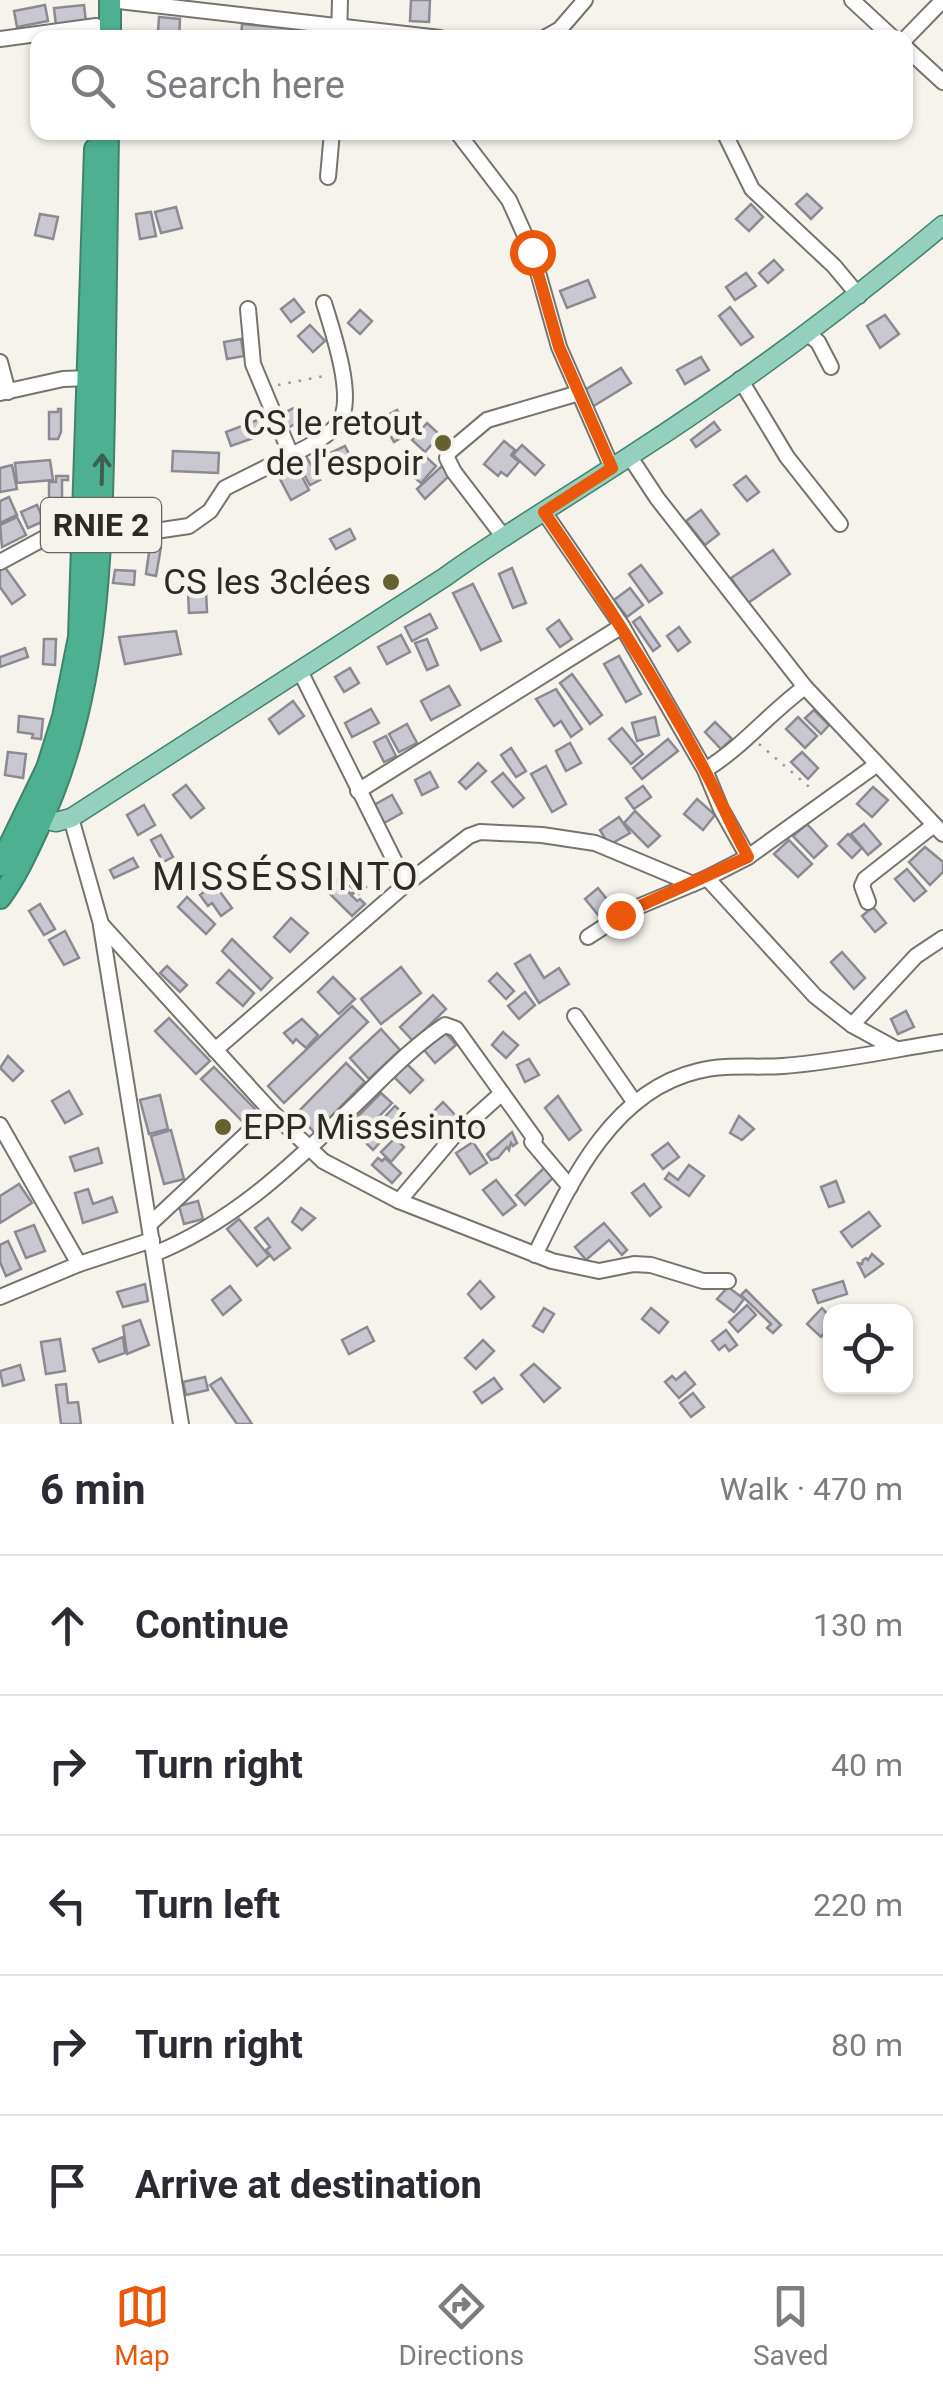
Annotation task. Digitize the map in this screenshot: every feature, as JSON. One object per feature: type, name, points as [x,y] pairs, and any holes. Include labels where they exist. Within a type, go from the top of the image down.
[{"type":"highway","points":[[96,0],[100,30]]},
{"type":"highway","points":[[102,30],[110,0]]},
{"type":"highway","name":"RNIE 2","points":[[0,898],[15,877],[34,816],[63,717],[79,637],[95,140]]},
{"type":"highway","name":"RNIE 2","points":[[0,864],[62,774],[80,712],[91,651],[101,540],[108,140]]},
{"type":"main road","points":[[34,816],[56,822],[71,818],[630,457],[859,296],[943,225]]},
{"type":"street","points":[[110,0],[325,30]]},
{"type":"street","points":[[339,30],[340,0]]},
{"type":"street","points":[[558,30],[585,0]]},
{"type":"street","points":[[852,0],[884,30]]},
{"type":"street","points":[[913,31],[943,0]]},
{"type":"street","points":[[0,39],[30,38]]},
{"type":"street","points":[[913,54],[943,82]]},
{"type":"street","points":[[328,178],[331,140]]},
{"type":"street","points":[[464,140],[509,200],[532,252],[554,334],[612,468]]},
{"type":"street","points":[[728,140],[752,189],[834,266],[859,296]]},
{"type":"street","points":[[101,540],[189,526],[210,511],[226,488],[291,456],[341,420],[346,404],[343,373],[324,303]]},
{"type":"street","points":[[248,309],[253,364],[291,456]]},
{"type":"street","points":[[808,333],[818,342],[831,367]]},
{"type":"street","points":[[0,362],[4,392],[89,378]]},
{"type":"street","points":[[740,379],[787,457],[840,524]]},
{"type":"street","points":[[503,536],[454,472],[447,458],[449,452],[486,420],[579,393]]},
{"type":"street","points":[[630,457],[657,498],[804,687],[939,830],[865,879],[862,886],[868,902]]},
{"type":"street","points":[[0,562],[102,508]]},
{"type":"street","points":[[544,512],[622,626],[705,770],[748,857]]},
{"type":"street","points":[[358,791],[622,626]]},
{"type":"street","points":[[300,671],[406,884]]},
{"type":"street","points":[[705,770],[750,738],[776,709],[804,687]]},
{"type":"street","points":[[588,937],[628,911],[748,857],[876,765]]},
{"type":"street","points":[[71,818],[101,924],[181,1424]]},
{"type":"street","points":[[215,1050],[406,884],[469,836],[480,832],[595,843],[700,881],[798,979],[852,1025],[896,1049]]},
{"type":"street","points":[[101,924],[272,1111],[323,1160],[399,1201],[536,1256],[599,1272],[651,1264],[703,1281],[728,1281]]},
{"type":"street","points":[[852,1025],[903,969],[943,938]]},
{"type":"street","points":[[576,1016],[635,1103]]},
{"type":"street","points":[[0,1298],[78,1264],[153,1247],[212,1228],[309,1148],[398,1062],[445,1025],[456,1029],[535,1140],[532,1142],[570,1187]]},
{"type":"street","points":[[536,1256],[570,1187],[612,1124],[635,1103],[671,1081],[707,1069],[782,1066],[943,1042]]},
{"type":"street","points":[[399,1201],[453,1137],[502,1093]]},
{"type":"street","points":[[151,1223],[272,1111]]},
{"type":"street","points":[[0,1125],[78,1264]]},
{"type":"path","points":[[262,389],[343,373]]},
{"type":"path","points":[[750,738],[827,800]]},
{"type":"building","points":[[411,0],[430,0],[429,22],[410,21]]},
{"type":"building","points":[[45,5],[48,21],[17,27],[14,11]]},
{"type":"building","points":[[84,5],[86,22],[56,26],[54,8]]},
{"type":"building","points":[[159,17],[180,19],[179,30],[158,30]]},
{"type":"building","points":[[242,24],[313,30],[242,30]]},
{"type":"building","points":[[807,194],[822,208],[811,219],[796,204]]},
{"type":"building","points":[[751,204],[763,217],[749,231],[736,219]]},
{"type":"building","points":[[176,207],[182,228],[161,233],[155,212]]},
{"type":"building","points":[[151,212],[156,236],[140,239],[136,214]]},
{"type":"building","points":[[40,214],[58,217],[53,239],[35,235]]},
{"type":"building","points":[[774,260],[783,270],[768,283],[759,273]]},
{"type":"building","points":[[746,273],[756,286],[735,300],[726,287]]},
{"type":"building","points":[[588,280],[595,297],[567,308],[560,291]]},
{"type":"building","points":[[294,299],[304,312],[291,322],[281,309]]},
{"type":"building","points":[[730,307],[753,337],[741,345],[719,316]]},
{"type":"building","points":[[360,310],[372,321],[360,334],[348,323]]},
{"type":"building","points":[[885,315],[899,334],[880,348],[867,326]]},
{"type":"building","points":[[310,325],[325,341],[313,352],[298,336]]},
{"type":"building","points":[[241,339],[244,356],[227,359],[224,342]]},
{"type":"building","points":[[701,357],[709,370],[685,384],[677,370]]},
{"type":"building","points":[[621,368],[631,383],[592,407],[583,391]]},
{"type":"building","points":[[298,406],[304,420],[283,430],[277,416]]},
{"type":"building","points":[[58,409],[61,432],[58,439],[49,439],[49,412]]},
{"type":"building","points":[[397,410],[411,432],[394,442],[381,419]]},
{"type":"building","points":[[268,416],[273,431],[231,446],[226,432]]},
{"type":"building","points":[[714,422],[720,430],[696,447],[691,440]]},
{"type":"building","points":[[427,423],[440,435],[425,452],[412,440]]},
{"type":"building","points":[[504,441],[515,450],[511,455],[519,462],[507,476],[501,472],[498,476],[484,464]]},
{"type":"building","points":[[522,445],[544,465],[535,475],[513,455]]},
{"type":"building","points":[[345,446],[354,464],[339,471],[330,453]]},
{"type":"building","points":[[173,451],[219,453],[218,473],[172,471]]},
{"type":"building","points":[[426,457],[436,466],[421,483],[410,474]]},
{"type":"building","points":[[307,458],[320,480],[310,485],[298,464]]},
{"type":"building","points":[[50,460],[53,480],[17,483],[15,463]]},
{"type":"building","points":[[12,465],[17,489],[0,492],[0,468]]},
{"type":"building","points":[[442,466],[450,475],[425,499],[417,489]]},
{"type":"building","points":[[298,469],[309,490],[291,500],[280,479]]},
{"type":"building","points":[[56,476],[68,476],[68,480],[62,480],[66,513],[49,510],[49,482],[56,482]]},
{"type":"building","points":[[746,476],[759,492],[747,501],[734,485]]},
{"type":"building","points":[[9,497],[17,515],[0,523],[0,501]]},
{"type":"building","points":[[37,505],[44,521],[28,528],[21,512]]},
{"type":"building","points":[[701,510],[719,534],[705,545],[686,521]]},
{"type":"building","points":[[17,517],[26,535],[2,547],[0,525]]},
{"type":"building","points":[[350,529],[355,539],[336,549],[330,539]]},
{"type":"building","points":[[150,545],[161,547],[156,576],[146,574]]},
{"type":"building","points":[[773,550],[790,574],[748,603],[731,578]]},
{"type":"building","points":[[641,565],[662,593],[649,602],[629,574]]},
{"type":"building","points":[[4,566],[25,595],[12,604],[0,587],[0,568]]},
{"type":"building","points":[[512,568],[526,603],[513,608],[499,574]]},
{"type":"building","points":[[115,570],[135,571],[134,585],[113,583]]},
{"type":"building","points":[[473,584],[501,641],[481,650],[453,593]]},
{"type":"building","points":[[630,588],[643,605],[627,617],[614,600]]},
{"type":"building","points":[[206,590],[207,612],[189,613],[188,591]]},
{"type":"building","points":[[430,614],[437,628],[412,641],[405,627]]},
{"type":"building","points":[[640,617],[660,646],[653,651],[633,622]]},
{"type":"building","points":[[559,620],[572,639],[560,647],[547,629]]},
{"type":"building","points":[[679,627],[690,642],[678,651],[667,636]]},
{"type":"building","points":[[176,631],[181,654],[125,664],[119,637]]},
{"type":"building","points":[[401,635],[410,652],[387,664],[378,647]]},
{"type":"building","points":[[44,639],[56,639],[55,665],[43,664]]},
{"type":"building","points":[[427,639],[438,665],[427,670],[415,643]]},
{"type":"building","points":[[25,648],[28,657],[0,667],[0,657]]},
{"type":"building","points":[[619,656],[641,694],[626,702],[604,664]]},
{"type":"building","points":[[350,668],[359,683],[344,692],[335,677]]},
{"type":"building","points":[[572,674],[602,715],[590,724],[560,683]]},
{"type":"building","points":[[449,686],[460,705],[431,720],[421,701]]},
{"type":"building","points":[[556,689],[582,729],[571,737],[561,721],[554,726],[536,699]]},
{"type":"building","points":[[293,701],[304,716],[279,734],[269,719]]},
{"type":"building","points":[[371,709],[379,723],[352,737],[345,723]]},
{"type":"building","points":[[814,710],[829,725],[821,734],[805,718]]},
{"type":"building","points":[[19,716],[43,719],[41,739],[18,732]]},
{"type":"building","points":[[655,717],[659,735],[637,741],[632,723]]},
{"type":"building","points":[[798,717],[817,736],[805,748],[786,729]]},
{"type":"building","points":[[715,722],[732,739],[721,749],[705,732]]},
{"type":"building","points":[[407,724],[417,743],[399,752],[389,734]]},
{"type":"building","points":[[622,728],[643,754],[631,764],[609,739]]},
{"type":"building","points":[[386,736],[396,756],[384,762],[374,742]]},
{"type":"building","points":[[668,739],[678,751],[642,779],[633,768]]},
{"type":"building","points":[[570,743],[581,763],[566,771],[556,751]]},
{"type":"building","points":[[511,748],[526,771],[516,777],[501,755]]},
{"type":"building","points":[[8,752],[26,754],[23,778],[5,775]]},
{"type":"building","points":[[802,752],[818,768],[808,779],[791,762]]},
{"type":"building","points":[[478,763],[486,771],[466,789],[459,782]]},
{"type":"building","points":[[546,766],[566,804],[552,812],[531,774]]},
{"type":"building","points":[[430,772],[438,787],[422,795],[415,780]]},
{"type":"building","points":[[503,773],[524,798],[513,807],[492,782]]},
{"type":"building","points":[[186,785],[204,808],[191,818],[173,795]]},
{"type":"building","points":[[643,786],[651,797],[634,809],[626,798]]},
{"type":"building","points":[[873,787],[888,800],[872,817],[857,804]]},
{"type":"building","points":[[392,795],[402,813],[384,823],[374,805]]},
{"type":"building","points":[[697,799],[715,815],[703,830],[684,814]]},
{"type":"building","points":[[144,805],[155,825],[138,835],[127,815]]},
{"type":"building","points":[[635,811],[660,836],[648,847],[624,823]]},
{"type":"building","points":[[619,817],[630,833],[609,845],[600,830]]},
{"type":"building","points":[[807,824],[827,846],[814,858],[793,836]]},
{"type":"building","points":[[864,824],[881,844],[868,855],[851,834]]},
{"type":"building","points":[[848,834],[862,848],[852,858],[838,844]]},
{"type":"building","points":[[161,835],[173,857],[163,862],[151,840]]},
{"type":"building","points":[[789,840],[812,864],[798,877],[774,854]]},
{"type":"building","points":[[925,847],[943,862],[943,872],[930,885],[909,862]]},
{"type":"building","points":[[133,858],[138,867],[114,878],[110,870]]},
{"type":"building","points":[[907,869],[926,891],[914,901],[895,879]]},
{"type":"building","points":[[347,870],[366,887],[359,894],[340,877]]},
{"type":"building","points":[[207,874],[232,908],[221,916],[200,895],[204,892],[196,882]]},
{"type":"building","points":[[333,877],[365,904],[352,916],[323,887]]},
{"type":"building","points":[[598,888],[617,912],[604,922],[585,899]]},
{"type":"building","points":[[187,897],[215,924],[206,934],[178,907]]},
{"type":"building","points":[[40,904],[55,929],[44,935],[29,911]]},
{"type":"building","points":[[873,907],[886,923],[875,932],[862,916]]},
{"type":"building","points":[[291,918],[308,933],[290,952],[274,937]]},
{"type":"building","points":[[65,931],[79,958],[64,965],[49,940]]},
{"type":"building","points":[[232,939],[272,978],[261,990],[222,951]]},
{"type":"building","points":[[842,952],[865,978],[854,989],[831,962]]},
{"type":"building","points":[[530,955],[544,978],[559,968],[569,984],[539,1003],[515,964]]},
{"type":"building","points":[[167,966],[187,985],[180,992],[160,973]]},
{"type":"building","points":[[401,967],[421,993],[381,1024],[361,999]]},
{"type":"building","points":[[229,970],[254,993],[243,1006],[217,983]]},
{"type":"building","points":[[497,973],[514,991],[506,999],[489,981]]},
{"type":"building","points":[[333,977],[355,999],[339,1014],[318,992]]},
{"type":"building","points":[[525,992],[535,1005],[519,1019],[508,1006]]},
{"type":"building","points":[[433,995],[446,1009],[413,1041],[400,1027]]},
{"type":"building","points":[[352,1006],[368,1022],[284,1103],[268,1086]]},
{"type":"building","points":[[906,1011],[914,1027],[898,1034],[891,1019]]},
{"type":"building","points":[[169,1018],[210,1061],[196,1074],[155,1031]]},
{"type":"building","points":[[302,1019],[318,1035],[306,1048],[296,1039],[293,1043],[284,1033]]},
{"type":"building","points":[[381,1029],[400,1050],[369,1079],[350,1058]]},
{"type":"building","points":[[445,1032],[456,1045],[435,1063],[424,1050]]},
{"type":"building","points":[[503,1032],[518,1045],[506,1058],[492,1045]]},
{"type":"building","points":[[8,1056],[23,1071],[13,1081],[0,1068]]},
{"type":"building","points":[[529,1059],[539,1075],[525,1082],[517,1065]]},
{"type":"building","points":[[346,1063],[365,1082],[315,1133],[296,1114]]},
{"type":"building","points":[[407,1064],[423,1080],[410,1093],[394,1077]]},
{"type":"building","points":[[214,1067],[255,1109],[242,1121],[201,1079]]},
{"type":"building","points":[[69,1091],[82,1114],[65,1123],[52,1101]]},
{"type":"building","points":[[381,1093],[392,1103],[365,1131],[354,1120]]},
{"type":"building","points":[[160,1095],[168,1129],[149,1134],[140,1100]]},
{"type":"building","points":[[558,1096],[581,1130],[569,1140],[545,1108]]},
{"type":"building","points":[[443,1102],[458,1118],[445,1131],[430,1115]]},
{"type":"building","points":[[395,1106],[405,1115],[373,1150],[363,1140]]},
{"type":"building","points":[[739,1116],[754,1129],[742,1140],[730,1133]]},
{"type":"building","points":[[171,1130],[184,1179],[164,1184],[151,1136]]},
{"type":"building","points":[[512,1132],[517,1143],[511,1143],[509,1150],[507,1147],[491,1160],[487,1154]]},
{"type":"building","points":[[395,1138],[404,1147],[391,1162],[381,1152]]},
{"type":"building","points":[[473,1142],[487,1163],[470,1174],[456,1153]]},
{"type":"building","points":[[668,1143],[679,1157],[663,1169],[652,1155]]},
{"type":"building","points":[[98,1148],[102,1163],[75,1171],[70,1157]]},
{"type":"building","points":[[378,1158],[385,1158],[401,1173],[392,1183],[372,1165]]},
{"type":"building","points":[[689,1165],[704,1176],[689,1196],[665,1179],[669,1173],[678,1180]]},
{"type":"building","points":[[545,1167],[554,1177],[525,1205],[516,1195]]},
{"type":"building","points":[[496,1180],[516,1205],[503,1215],[483,1190]]},
{"type":"building","points":[[836,1181],[844,1202],[829,1207],[821,1187]]},
{"type":"building","points":[[19,1184],[32,1203],[0,1223],[0,1196]]},
{"type":"building","points":[[644,1184],[661,1207],[650,1216],[632,1193]]},
{"type":"building","points":[[88,1189],[93,1204],[112,1197],[117,1212],[83,1223],[75,1193]]},
{"type":"building","points":[[198,1201],[203,1219],[184,1224],[179,1206]]},
{"type":"building","points":[[301,1208],[315,1218],[302,1230],[292,1222]]},
{"type":"building","points":[[869,1212],[880,1226],[852,1247],[841,1232]]},
{"type":"building","points":[[268,1218],[290,1248],[274,1260],[266,1250],[270,1247],[255,1228]]},
{"type":"building","points":[[239,1219],[269,1256],[257,1266],[227,1229]]},
{"type":"building","points":[[604,1223],[627,1250],[622,1255],[609,1240],[586,1260],[575,1247]]},
{"type":"building","points":[[34,1225],[45,1251],[26,1258],[15,1232]]},
{"type":"building","points":[[8,1241],[21,1269],[6,1276],[0,1262],[0,1245]]},
{"type":"building","points":[[872,1254],[883,1264],[865,1277],[858,1263],[862,1264]]},
{"type":"building","points":[[480,1281],[494,1297],[481,1309],[468,1294]]},
{"type":"building","points":[[843,1281],[847,1294],[818,1303],[813,1290]]},
{"type":"building","points":[[145,1284],[148,1301],[123,1307],[117,1292]]},
{"type":"building","points":[[230,1286],[241,1300],[223,1315],[212,1300]]},
{"type":"building","points":[[728,1287],[744,1299],[734,1312],[717,1299]]},
{"type":"building","points":[[746,1290],[781,1325],[773,1333],[767,1328],[771,1324],[741,1295]]},
{"type":"building","points":[[747,1305],[756,1315],[738,1332],[729,1322]]},
{"type":"building","points":[[544,1308],[554,1314],[543,1332],[533,1326]]},
{"type":"building","points":[[651,1308],[668,1322],[659,1333],[642,1319]]},
{"type":"building","points":[[822,1308],[821,1337],[807,1324]]},
{"type":"building","points":[[140,1320],[149,1345],[127,1354],[123,1326]]},
{"type":"building","points":[[367,1327],[374,1341],[349,1354],[342,1340]]},
{"type":"building","points":[[726,1330],[737,1345],[729,1351],[725,1345],[719,1350],[712,1341]]},
{"type":"building","points":[[123,1337],[125,1353],[99,1362],[93,1349]]},
{"type":"building","points":[[60,1339],[65,1371],[46,1374],[41,1342]]},
{"type":"building","points":[[483,1340],[494,1351],[476,1369],[465,1358]]},
{"type":"building","points":[[534,1364],[560,1388],[544,1402],[521,1375]]},
{"type":"building","points":[[20,1365],[24,1380],[3,1386],[0,1371]]},
{"type":"building","points":[[685,1372],[695,1384],[679,1398],[665,1382],[672,1376],[676,1380]]},
{"type":"building","points":[[205,1377],[208,1390],[186,1395],[183,1382]]},
{"type":"building","points":[[221,1378],[252,1424],[237,1424],[210,1385]]},
{"type":"building","points":[[494,1378],[502,1389],[482,1403],[474,1392]]},
{"type":"building","points":[[66,1384],[68,1403],[78,1402],[81,1424],[61,1424],[56,1385]]},
{"type":"building","points":[[693,1393],[704,1407],[691,1417],[680,1403]]},
{"type":"place","name":"CS le retout de l'espoir","points":[[443,443]]},
{"type":"place","name":"CS les 3clées","points":[[391,582]]},
{"type":"place","name":"EPP Missésinto","points":[[223,1127]]},
{"type":"district","name":"MISSÉSSINTO","points":[[286,877]]},
{"type":"route","points":[[532,252],[554,334],[612,468],[544,512],[622,626],[705,770],[748,857],[620,915]]}]
